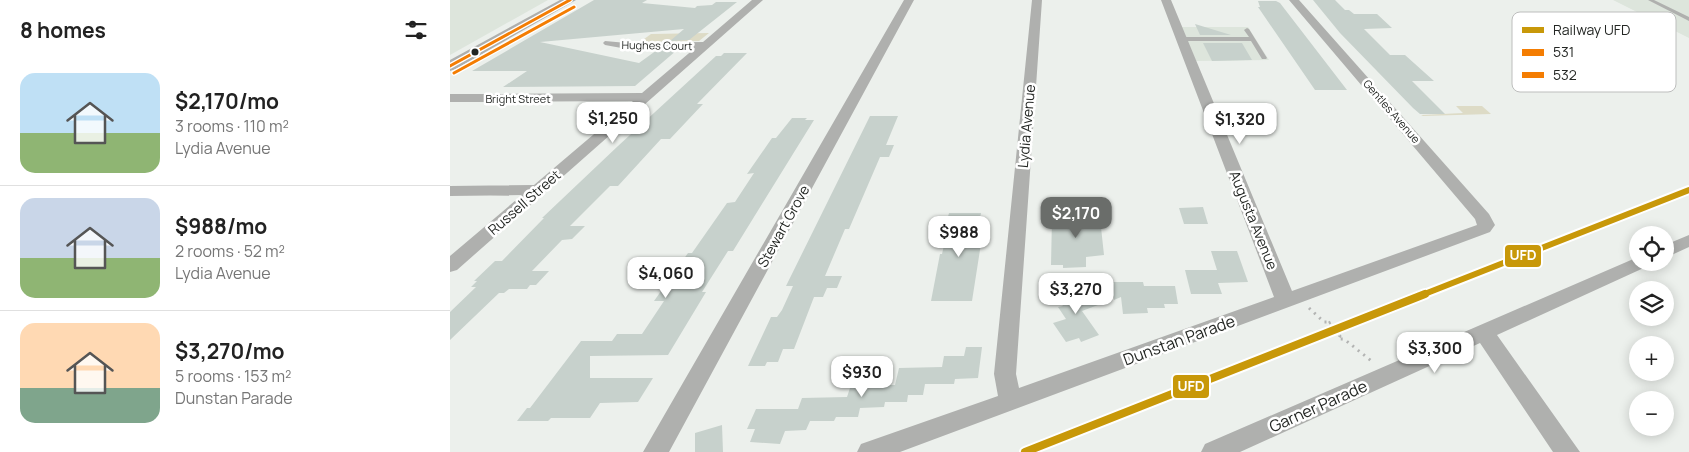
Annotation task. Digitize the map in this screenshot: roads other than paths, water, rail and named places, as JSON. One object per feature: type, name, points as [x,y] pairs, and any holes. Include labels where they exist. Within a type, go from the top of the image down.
[{"type":"main road","points":[[450,66],[570,0]]},
{"type":"street","name":"Russell Street","points":[[450,266],[758,0]]},
{"type":"street","name":"Stewart Grove","points":[[656,452],[909,0]]},
{"type":"street","name":"Lydia Avenue","points":[[1011,401],[1005,374],[1037,0]]},
{"type":"street","name":"Augusta Avenue","points":[[1166,0],[1291,299]]},
{"type":"street","name":"Gentles Avenue","points":[[1294,0],[1483,218],[1486,225]]},
{"type":"street","name":"Hughes Court","points":[[609,43],[627,46],[706,45]]},
{"type":"street","name":"Bright Street","points":[[450,98],[645,97]]},
{"type":"street","points":[[450,191],[538,190]]},
{"type":"street","name":"Dunstan Parade","points":[[870,452],[1479,230],[1486,225]]},
{"type":"street","points":[[1674,248],[1689,241]]},
{"type":"street","name":"Garner Parade","points":[[1214,452],[1629,267]]},
{"type":"street","points":[[1484,332],[1567,452]]},
{"type":"lane","points":[[1650,0],[1675,12]]},
{"type":"lane","points":[[1676,13],[1689,19]]},
{"type":"lane","points":[[1247,30],[1264,58]]},
{"type":"lane","points":[[1182,39],[1253,39]]},
{"type":"rail line","name":"UFD","points":[[1025,452],[1689,190]]}]
